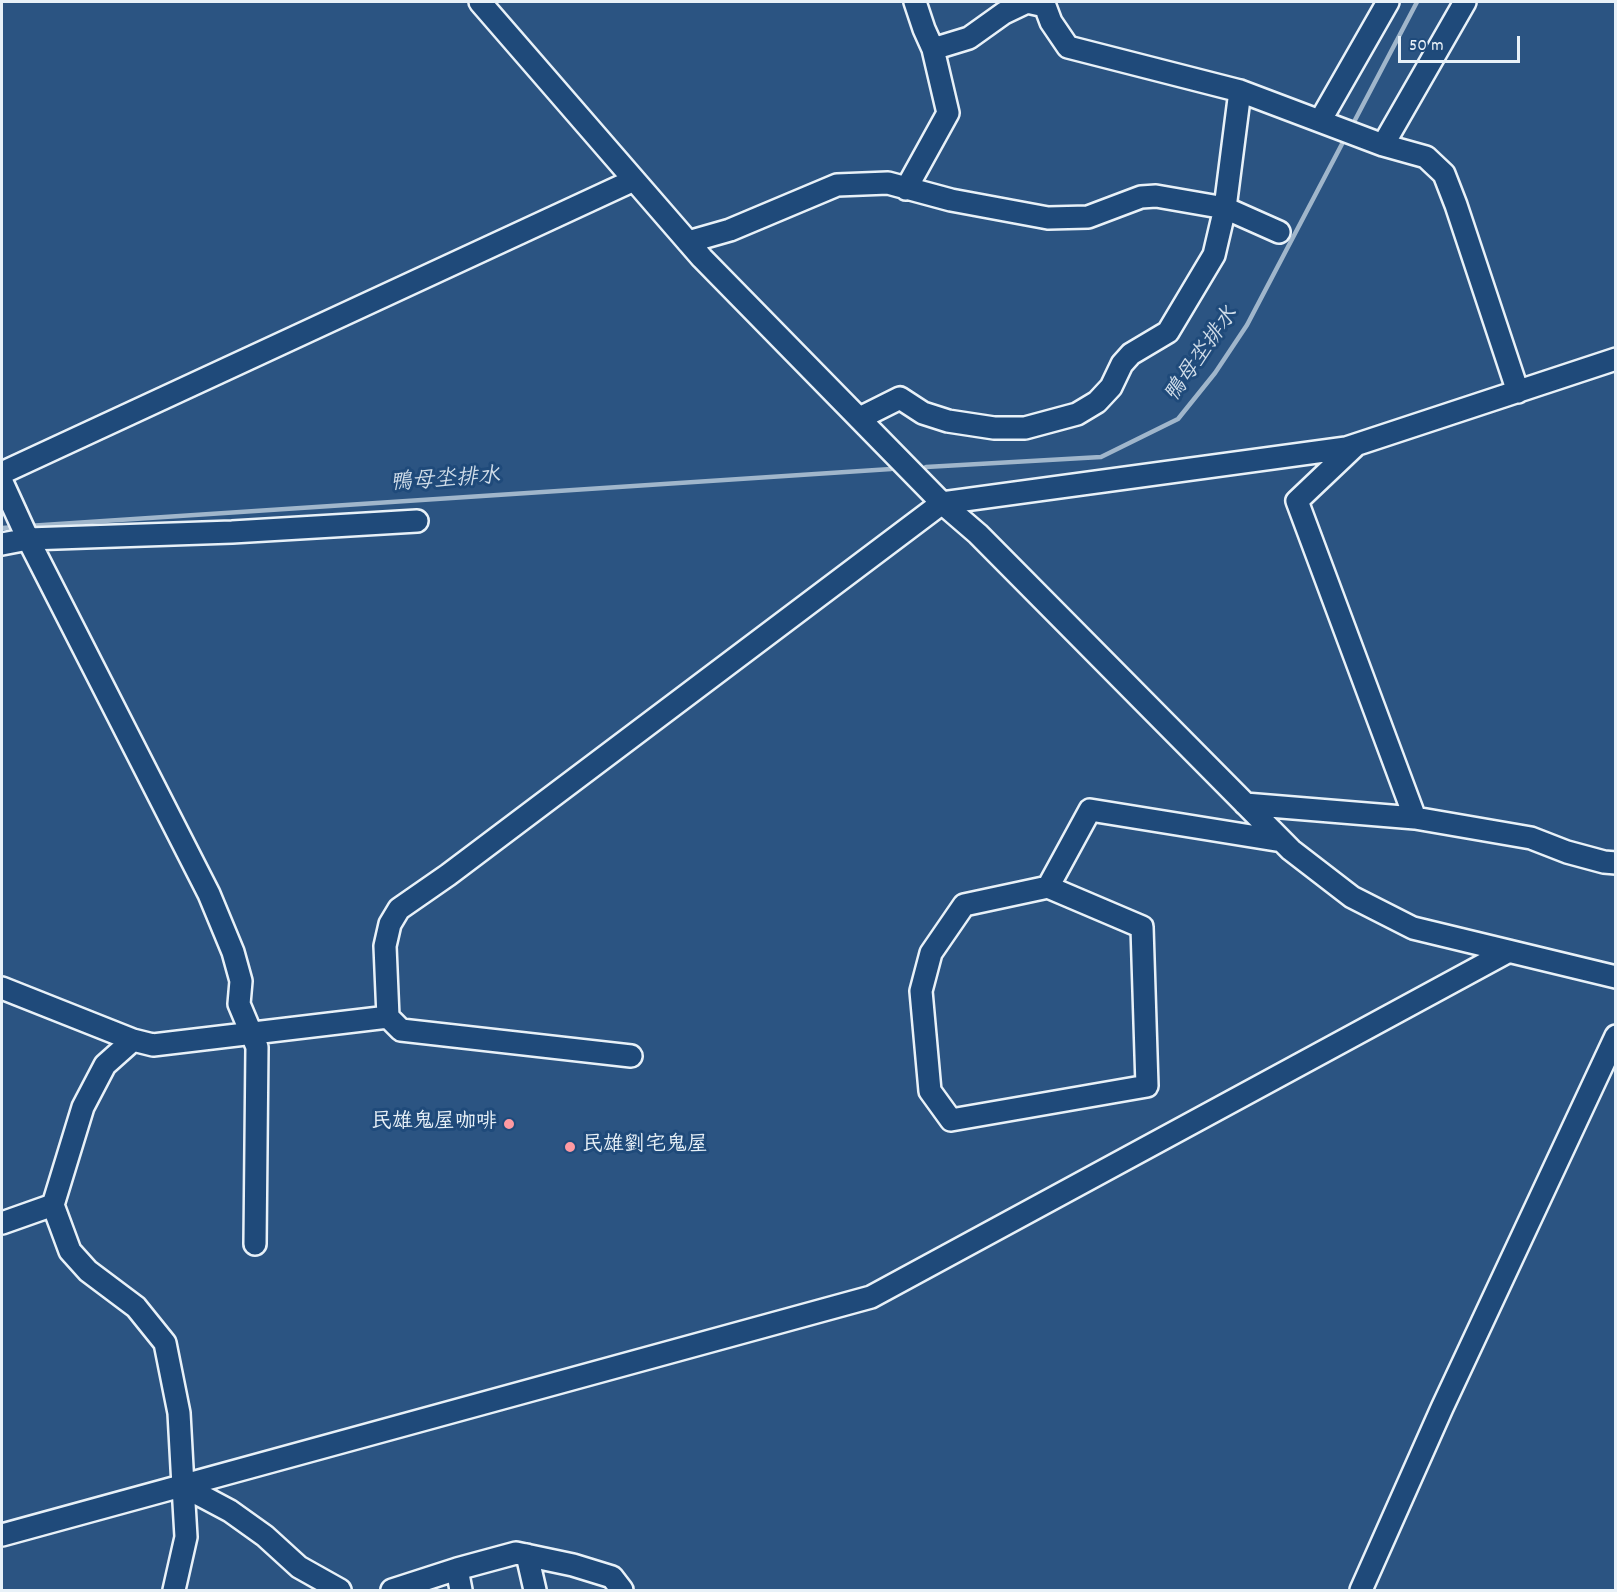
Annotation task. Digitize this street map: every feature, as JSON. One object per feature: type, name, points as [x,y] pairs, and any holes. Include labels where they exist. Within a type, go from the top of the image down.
[{"type":"street","points":[[480,2],[688,242],[942,503],[978,534],[1282,841],[1352,897],[1413,928],[1616,977]]},
{"type":"street","points":[[906,189],[948,113],[933,49],[915,2]]},
{"type":"street","points":[[933,49],[969,38],[1004,13],[1027,2],[1046,6],[1051,22],[1068,47],[1240,91],[1383,145],[1426,157],[1443,174],[1460,216],[1518,392]]},
{"type":"street","points":[[1320,121],[1388,2]]},
{"type":"street","points":[[1383,145],[1465,2]]},
{"type":"street","points":[[860,418],[900,398],[923,413],[948,421],[994,428],[1025,428],[1077,414],[1097,402],[1111,387],[1122,364],[1131,354],[1168,332],[1214,255],[1225,208],[1240,91]]},
{"type":"street","points":[[2,473],[634,180]]},
{"type":"street","points":[[688,242],[730,230],[837,185],[888,183],[906,189],[1048,218],[1088,217],[1141,197],[1156,196],[1225,208],[1279,231]]},
{"type":"street","points":[[631,1056],[400,1030],[388,1017],[385,946],[390,924],[399,909],[467,861],[942,503],[1346,448],[1616,359]]},
{"type":"street","points":[[1357,444],[1297,501],[1415,818]]},
{"type":"street","points":[[2,482],[9,513],[28,539],[209,894],[233,952],[241,981],[239,1005],[257,1047],[255,1244]]},
{"type":"street","points":[[2,544],[28,539],[232,532],[417,521]]},
{"type":"street","points":[[1245,804],[1415,818],[1532,838],[1567,852],[1616,863]]},
{"type":"street","points":[[1048,887],[1142,927],[1147,1086],[951,1120],[930,1091],[921,991],[932,953],[964,905],[1048,887],[1090,810],[1282,841]]},
{"type":"street","points":[[2,1535],[871,1297],[1509,951]]},
{"type":"street","points":[[2,988],[153,1046],[388,1017]]},
{"type":"street","points":[[1361,1590],[1442,1408],[1616,1036]]},
{"type":"street","points":[[133,1040],[105,1065],[83,1107],[53,1205],[70,1251],[88,1271],[136,1307],[165,1343],[179,1413],[186,1537],[174,1590]]},
{"type":"street","points":[[2,1223],[53,1205]]},
{"type":"street","points":[[183,1486],[230,1511],[265,1536],[299,1567],[340,1590]]},
{"type":"street","points":[[392,1590],[516,1552],[612,1577],[620,1589]]},
{"type":"street","points":[[527,1555],[535,1590]]},
{"type":"street","points":[[457,1569],[461,1590]]},
{"type":"waterway","name":"鴨母坔排水","points":[[1355,120],[1417,2]]},
{"type":"waterway","name":"鴨母坔排水","points":[[926,467],[1101,457],[1178,419],[1215,373],[1247,325],[1342,144]]},
{"type":"waterway","name":"鴨母坔排水","points":[[28,526],[891,469]]},
{"type":"waterway","name":"鴨母坔排水","points":[[2,528],[17,527]]},
{"type":"place","name":"民雄鬼屋咖啡","points":[[509,1124]]},
{"type":"place","name":"民雄劉宅鬼屋","points":[[570,1147]]}]
